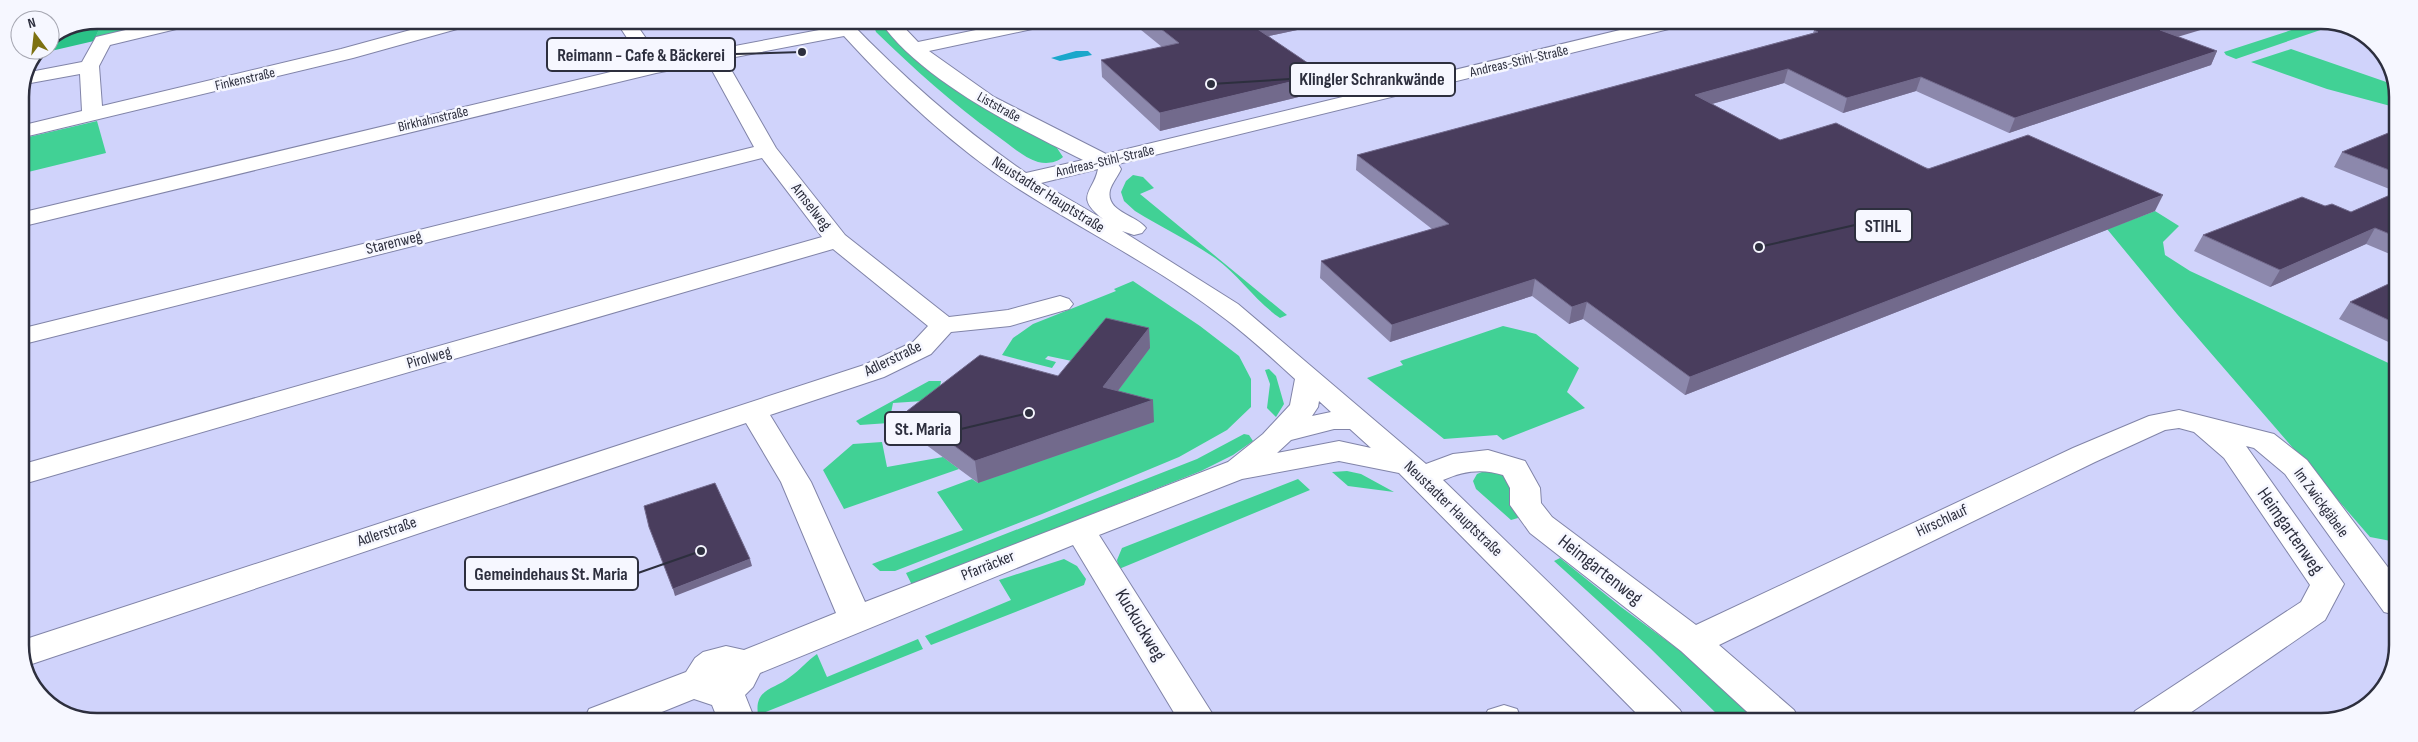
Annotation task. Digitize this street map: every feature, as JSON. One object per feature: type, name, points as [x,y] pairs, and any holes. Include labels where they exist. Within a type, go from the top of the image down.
[{"type":"street","points":[[93,115],[89,66],[103,41],[153,29]]},
{"type":"street","name":"Finkenstraße","points":[[29,130],[346,54],[436,29]]},
{"type":"street","points":[[630,29],[656,67]]},
{"type":"street","name":"Birkhahnstraße","points":[[29,218],[341,140],[656,67],[714,58],[828,29]]},
{"type":"street","name":"Neustadter Hauptstraße","points":[[848,29],[887,72],[982,153],[1030,187],[1162,265],[1229,308],[1416,471],[1659,713]]},
{"type":"street","name":"Liststraße","points":[[896,29],[914,48],[947,76],[990,104],[1105,170]]},
{"type":"street","points":[[914,48],[1007,29]]},
{"type":"street","name":"Andreas-Stihl-Straße","points":[[1030,187],[1105,170],[1188,142],[1647,29]]},
{"type":"street","name":"Amselweg","points":[[714,58],[767,150],[837,240],[943,325]]},
{"type":"street","points":[[32,79],[89,66]]},
{"type":"street","name":"Starenweg","points":[[29,335],[767,150]]},
{"type":"street","name":"Neustadter Hauptstraße","points":[[1105,170],[1098,200],[1104,209],[1175,254],[1210,280],[1229,308]]},
{"type":"street","name":"Pirolweg","points":[[29,473],[837,240]]},
{"type":"street","points":[[943,325],[1010,318],[1060,304]]},
{"type":"street","name":"Adlerstraße","points":[[29,652],[874,371],[922,348],[943,325]]},
{"type":"street","name":"Pfarräcker","points":[[1236,470],[1279,433],[1304,407],[1309,376]]},
{"type":"street","points":[[752,410],[796,482],[856,619]]},
{"type":"street","name":"Hirschlauf","points":[[1692,642],[1913,535],[2158,422],[2178,419],[2197,422]]},
{"type":"street","name":"Pfarräcker","points":[[630,713],[726,689],[856,619],[1236,470],[1339,451],[1358,438],[1358,420],[1334,420],[1279,433]]},
{"type":"street","name":"Heimgartenweg","points":[[2161,713],[2313,611],[2327,584],[2234,451],[2197,422]]},
{"type":"street","name":"Im Zwickgäbele","points":[[2197,422],[2264,441],[2296,467],[2389,593]]},
{"type":"street","name":"Pfarräcker","points":[[1339,451],[1416,471]]},
{"type":"street","name":"Heimgartenweg","points":[[1416,471],[1488,460],[1514,468],[1525,488],[1526,505],[1541,524],[1692,642],[1772,713]]},
{"type":"street","name":"Kuckuckweg","points":[[1080,530],[1194,713]]},
{"type":"green space","points":[[99,29],[144,29],[94,41]]},
{"type":"green space","points":[[99,29],[94,41],[60,49],[60,40],[84,30]]},
{"type":"green space","points":[[875,29],[887,29],[906,49],[1055,145],[1063,157],[1054,162],[1041,163],[1016,150],[949,99]]},
{"type":"green space","points":[[2295,29],[2324,29],[2236,59],[2226,55],[2224,52]]},
{"type":"green space","points":[[2291,49],[2388,82],[2389,106],[2327,89],[2251,62]]},
{"type":"green space","points":[[97,121],[106,153],[29,172],[29,137]]},
{"type":"green space","points":[[1133,175],[1143,177],[1154,188],[1140,194],[1287,315],[1280,318],[1215,258],[1135,211],[1124,201],[1121,192],[1126,181]]},
{"type":"green space","points":[[2155,211],[2179,226],[2163,242],[2165,255],[2190,271],[2389,363],[2389,541],[2370,537],[2177,314],[2107,229]]},
{"type":"green space","points":[[1133,281],[1200,326],[1239,356],[1251,379],[1251,407],[1227,430],[1179,457],[1042,514],[895,571],[880,571],[872,564],[963,530],[937,492],[972,479],[978,483],[1086,364],[1048,356],[1045,359],[1056,362],[1052,368],[1002,355],[1013,338],[1033,324],[1116,291],[1114,289]]},
{"type":"green space","points":[[1503,326],[1536,334],[1579,368],[1567,392],[1585,408],[1503,440],[1497,435],[1444,439],[1367,378],[1403,365],[1400,361]]},
{"type":"green space","points":[[1269,369],[1276,376],[1284,404],[1276,417],[1267,408],[1270,384],[1265,370]]},
{"type":"green space","points":[[929,381],[941,381],[938,400],[893,403],[889,423],[860,425],[856,421]]},
{"type":"green space","points":[[1244,434],[1249,435],[1253,441],[1233,455],[1201,471],[912,585],[906,573],[1197,459]]},
{"type":"green space","points":[[882,442],[887,467],[943,457],[959,469],[844,509],[823,470],[853,444]]},
{"type":"green space","points":[[1347,471],[1361,474],[1394,492],[1348,486],[1332,472]]},
{"type":"green space","points":[[1496,472],[1508,478],[1518,518],[1511,520],[1476,489],[1473,481],[1477,474]]},
{"type":"green space","points":[[1298,479],[1310,490],[1119,569],[1117,560],[1122,548]]},
{"type":"green space","points":[[1560,558],[1621,607],[1705,669],[1750,713],[1716,713],[1650,648],[1554,561]]},
{"type":"green space","points":[[1064,559],[1077,566],[1086,579],[1084,585],[931,645],[925,636],[1011,600],[999,580]]},
{"type":"green space","points":[[918,639],[923,649],[763,713],[758,713],[759,700],[766,691],[790,677],[817,654],[827,677]]},
{"type":"water","points":[[1076,51],[1088,51],[1092,55],[1060,61],[1051,58]]},
{"type":"building","points":[[1161,29],[1257,29],[1324,74],[1160,113],[1101,60],[1179,43]]},
{"type":"building","points":[[2164,29],[2160,30],[2217,51],[2015,118],[1921,77],[1847,98],[1788,69],[1695,95],[1780,140],[1836,123],[1928,169],[2028,135],[2163,195],[1690,377],[1587,302],[1572,307],[1535,279],[1392,325],[1321,261],[1449,224],[1357,155],[1818,32],[1814,30]]},
{"type":"building","points":[[2389,133],[2389,170],[2342,152]]},
{"type":"building","points":[[2389,195],[2389,234],[2375,228],[2280,270],[2203,235],[2302,197],[2325,206],[2332,204],[2351,212]]},
{"type":"building","points":[[2389,284],[2389,320],[2350,302]]},
{"type":"building","points":[[1106,318],[1149,328],[1103,387],[1153,400],[975,461],[907,411],[980,355],[1058,376]]},
{"type":"building","points":[[715,483],[750,559],[673,589],[649,527],[644,506]]},
{"type":"place","name":"Reimann - Cafe & Bäckerei","points":[[802,52]]},
{"type":"place","name":"Klingler Schrankwände","points":[[1211,84]]},
{"type":"place","name":"STIHL","points":[[1759,247]]},
{"type":"place","name":"St. Maria","points":[[1029,413]]},
{"type":"place","name":"Gemeindehaus St. Maria","points":[[701,551]]}]
